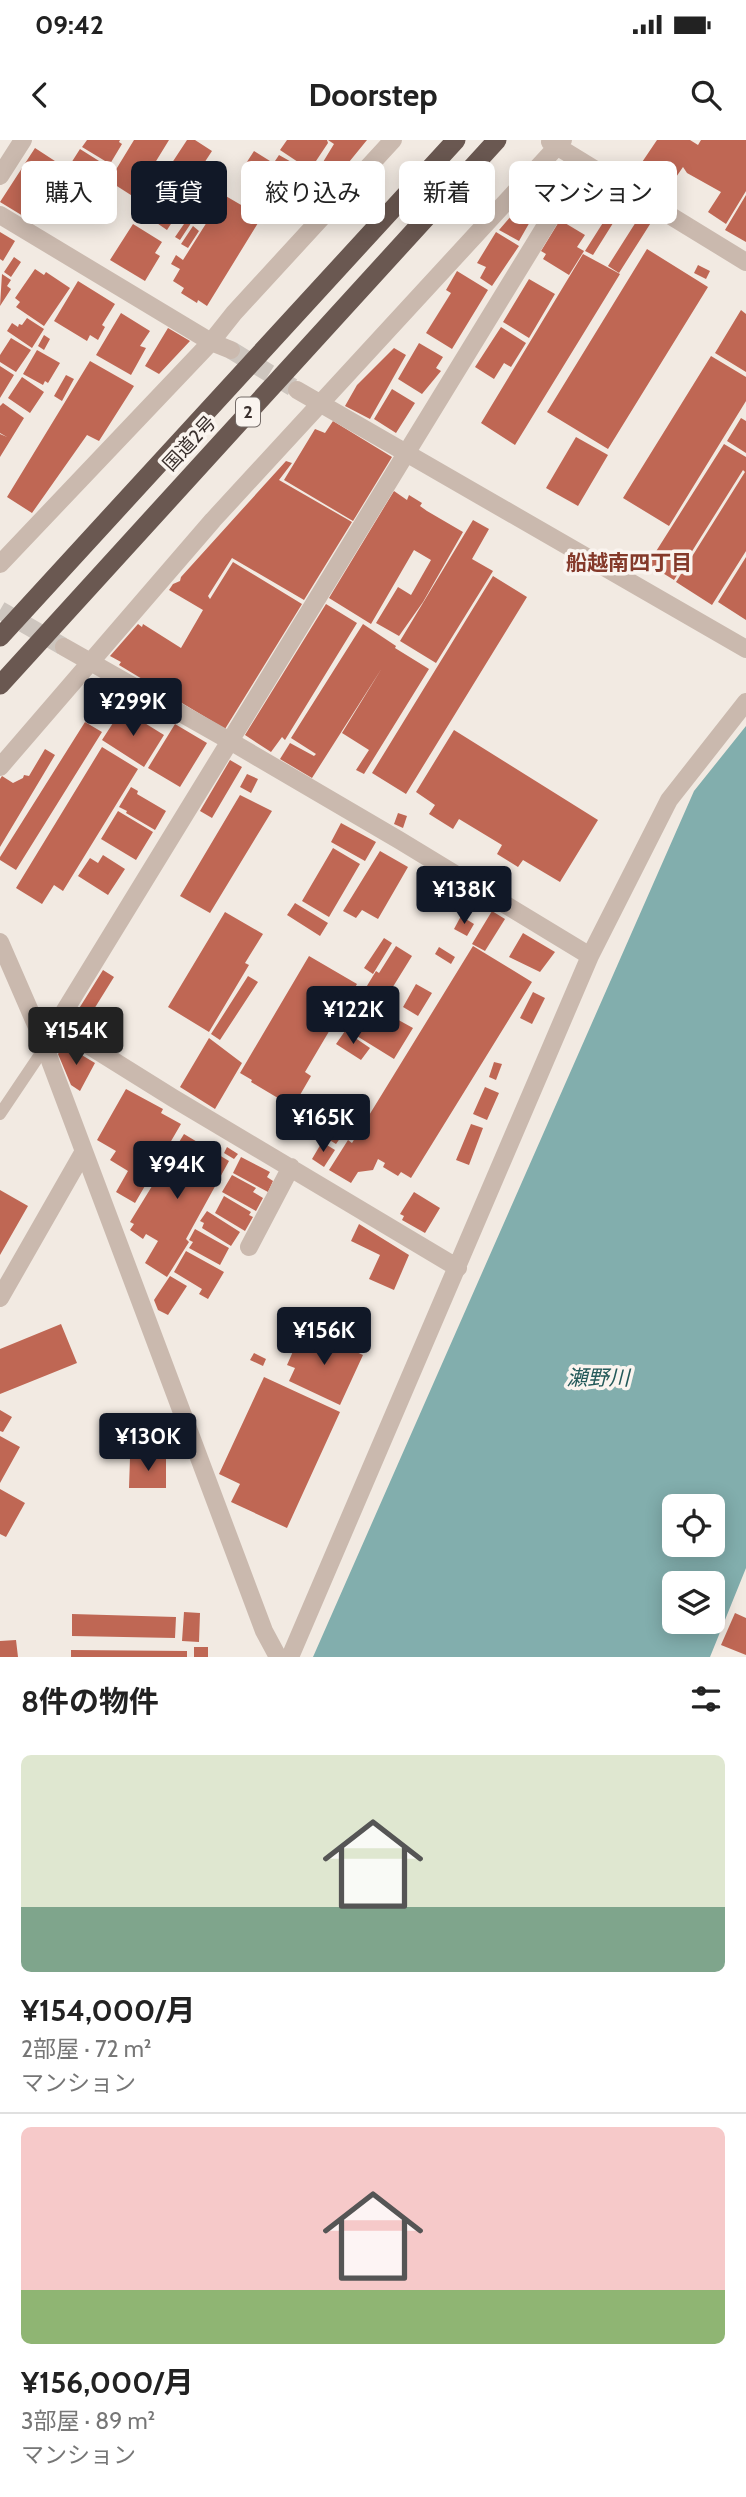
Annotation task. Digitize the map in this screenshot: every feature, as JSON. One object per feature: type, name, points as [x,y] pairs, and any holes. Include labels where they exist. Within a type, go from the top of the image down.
[{"type":"highway","name":"国道2号","points":[[0,637],[456,140]]},
{"type":"highway","name":"国道2号","points":[[0,685],[498,140]]},
{"type":"street","points":[[0,176],[23,140]]},
{"type":"street","points":[[0,564],[211,342],[234,313],[393,140]]},
{"type":"street","points":[[0,767],[213,520],[555,142],[581,161]]},
{"type":"street","points":[[0,215],[211,342],[231,349]]},
{"type":"street","points":[[677,220],[746,262]]},
{"type":"street","points":[[42,1040],[56,1025],[547,224]]},
{"type":"street","points":[[297,390],[746,649]]},
{"type":"street","points":[[64,647],[399,840],[590,956]]},
{"type":"street","points":[[290,1657],[590,956],[669,800],[746,702]]},
{"type":"street","points":[[0,942],[42,1040],[259,1618],[278,1657]]},
{"type":"street","points":[[56,1025],[458,1268]]},
{"type":"street","points":[[0,1298],[84,1151]]},
{"type":"street","points":[[249,1247],[291,1167]]},
{"type":"lane","points":[[0,1114],[42,1040]]},
{"type":"water","name":"瀬野川","points":[[746,726],[746,1568],[725,1620],[725,1571],[662,1571],[662,1634],[719,1634],[710,1657],[313,1657],[694,791]]},
{"type":"building","points":[[87,140],[120,140],[122,144],[112,161],[105,161],[82,147]]},
{"type":"building","points":[[134,140],[169,140],[156,161],[131,161],[131,195],[117,186],[117,168]]},
{"type":"building","points":[[187,140],[195,140],[212,151],[205,161],[173,161]]},
{"type":"building","points":[[287,140],[327,140],[328,143],[316,161],[296,161],[280,150]]},
{"type":"building","points":[[328,140],[367,140],[350,161],[324,161],[334,144]]},
{"type":"building","points":[[657,140],[690,140],[698,145],[701,140],[746,140],[746,191],[726,224],[708,212],[721,192],[687,173],[683,167],[677,176],[677,161],[643,161]]},
{"type":"building","points":[[35,148],[55,161],[27,161]]},
{"type":"building","points":[[80,149],[99,161],[72,161]]},
{"type":"building","points":[[254,151],[270,161],[248,161]]},
{"type":"building","points":[[279,155],[290,161],[275,161]]},
{"type":"building","points":[[21,170],[21,215],[0,202]]},
{"type":"building","points":[[746,195],[746,242],[725,230]]},
{"type":"building","points":[[227,197],[241,205],[241,224],[257,224],[207,306],[181,293],[184,288],[173,281],[180,269],[171,264],[176,255],[183,260],[206,224],[227,224]]},
{"type":"building","points":[[509,219],[509,224],[529,224],[519,241],[499,230]]},
{"type":"building","points":[[133,224],[162,242],[155,253],[160,256],[145,281],[110,260]]},
{"type":"building","points":[[158,224],[171,224],[167,230]]},
{"type":"building","points":[[184,224],[190,224],[180,240],[175,237]]},
{"type":"building","points":[[558,224],[567,224],[585,235],[577,247],[584,251],[569,275],[543,259],[546,254],[541,251]]},
{"type":"building","points":[[602,224],[612,224],[593,255],[585,251]]},
{"type":"building","points":[[635,224],[650,224],[619,273],[608,266]]},
{"type":"building","points":[[193,226],[199,231],[188,248],[181,244]]},
{"type":"building","points":[[0,232],[15,241],[3,261],[0,259]]},
{"type":"building","points":[[496,232],[519,246],[492,286],[480,278],[486,267],[477,263]]},
{"type":"building","points":[[647,249],[708,287],[608,449],[547,412]]},
{"type":"building","points":[[583,254],[620,274],[515,445],[481,423]]},
{"type":"building","points":[[14,257],[21,262],[11,277],[4,272]]},
{"type":"building","points":[[698,265],[710,271],[706,279],[694,273]]},
{"type":"building","points":[[35,269],[44,275],[46,272],[70,288],[44,326],[16,307],[20,302],[15,298]]},
{"type":"building","points":[[457,271],[488,290],[452,349],[426,333],[451,293],[446,290]]},
{"type":"building","points":[[2,274],[11,280],[7,286],[11,289],[0,306]]},
{"type":"building","points":[[529,279],[555,294],[529,338],[503,322]]},
{"type":"building","points":[[78,281],[115,304],[102,325],[105,327],[98,340],[90,335],[87,341],[54,321]]},
{"type":"building","points":[[741,310],[746,314],[746,372],[715,353]]},
{"type":"building","points":[[121,313],[150,331],[140,346],[146,348],[131,375],[96,355]]},
{"type":"building","points":[[27,318],[44,329],[32,348],[7,331],[12,323],[18,327]]},
{"type":"building","points":[[501,327],[526,343],[511,367],[504,363],[494,379],[475,367]]},
{"type":"building","points":[[168,328],[190,341],[159,374],[145,366]]},
{"type":"building","points":[[44,335],[50,339],[44,350],[38,346]]},
{"type":"building","points":[[11,338],[31,350],[16,372],[0,362],[0,355]]},
{"type":"building","points":[[419,343],[443,357],[436,368],[441,371],[422,394],[398,379]]},
{"type":"building","points":[[394,348],[406,355],[370,419],[345,406],[357,385]]},
{"type":"building","points":[[37,350],[60,363],[48,383],[45,381],[43,385],[23,374]]},
{"type":"building","points":[[711,356],[746,377],[746,401],[669,526],[623,498]]},
{"type":"building","points":[[90,361],[134,386],[99,441],[87,435],[32,513],[7,497]]},
{"type":"building","points":[[0,366],[14,375],[0,398]]},
{"type":"building","points":[[66,375],[74,379],[62,401],[54,396]]},
{"type":"building","points":[[22,377],[44,392],[30,413],[8,398]]},
{"type":"building","points":[[392,389],[415,403],[396,433],[374,419]]},
{"type":"building","points":[[3,403],[24,418],[0,457],[0,434],[7,437],[0,433],[0,406]]},
{"type":"building","points":[[741,418],[746,421],[746,453],[727,441]]},
{"type":"building","points":[[333,421],[392,457],[353,521],[284,480],[315,429],[325,433]]},
{"type":"building","points":[[576,437],[608,455],[578,506],[546,488]]},
{"type":"building","points":[[724,444],[746,457],[746,551],[712,605],[676,582],[745,472],[743,470],[674,580],[648,564]]},
{"type":"building","points":[[286,461],[292,463],[279,480],[352,522],[304,600],[232,558],[208,596],[210,599],[233,562],[302,604],[225,729],[119,665],[121,662],[110,656],[138,624],[142,627],[143,624],[181,648],[203,610],[169,590],[173,584],[180,581]]},
{"type":"building","points":[[394,491],[407,500],[409,495],[422,503],[420,506],[427,511],[463,532],[423,602],[399,636],[376,623],[398,587],[411,595],[431,560],[414,550],[371,624],[329,598]]},
{"type":"building","points":[[473,520],[489,529],[472,559],[493,571],[436,663],[400,641]]},
{"type":"building","points":[[746,557],[746,620],[718,602]]},
{"type":"building","points":[[493,576],[527,597],[406,794],[372,773]]},
{"type":"building","points":[[326,604],[357,623],[285,740],[282,737],[271,752],[245,735]]},
{"type":"building","points":[[363,624],[429,669],[364,774],[356,770],[369,750],[342,733],[382,668],[312,778],[280,759],[290,743],[314,756],[316,754],[291,738]]},
{"type":"building","points":[[122,709],[164,735],[144,767],[102,740]]},
{"type":"building","points":[[85,722],[102,732],[16,870],[0,860],[0,857]]},
{"type":"building","points":[[175,724],[207,743],[180,787],[148,768]]},
{"type":"building","points":[[454,730],[598,820],[560,882],[523,860],[518,867],[497,854],[502,845],[459,819],[453,829],[429,814],[435,805],[416,792]]},
{"type":"building","points":[[102,747],[138,769],[63,891],[54,885],[42,904],[16,888]]},
{"type":"building","points":[[45,749],[55,755],[0,847],[0,779],[2,776],[13,783],[24,775],[29,776]]},
{"type":"building","points":[[230,760],[242,767],[212,818],[200,811]]},
{"type":"building","points":[[247,774],[258,779],[251,793],[240,787]]},
{"type":"building","points":[[131,787],[138,791],[137,794],[166,811],[155,830],[119,807]]},
{"type":"building","points":[[240,795],[272,811],[210,913],[180,896]]},
{"type":"building","points":[[118,811],[153,832],[136,860],[101,839]]},
{"type":"building","points":[[398,813],[407,816],[403,828],[394,824]]},
{"type":"building","points":[[341,823],[376,842],[365,861],[331,842]]},
{"type":"building","points":[[333,848],[360,864],[329,917],[302,901]]},
{"type":"building","points":[[380,851],[408,867],[378,919],[362,910],[356,918],[343,911]]},
{"type":"building","points":[[103,855],[125,869],[108,895],[78,876],[90,858],[98,863]]},
{"type":"building","points":[[295,903],[328,923],[320,936],[287,915]]},
{"type":"building","points":[[492,911],[505,919],[485,951],[472,944]]},
{"type":"building","points":[[225,912],[263,934],[245,963],[249,965],[209,1032],[168,1007]]},
{"type":"building","points":[[461,916],[474,924],[467,936],[454,929]]},
{"type":"building","points":[[523,933],[555,952],[540,972],[509,957]]},
{"type":"building","points":[[384,938],[392,943],[373,974],[364,968]]},
{"type":"building","points":[[396,946],[412,956],[378,1011],[359,999]]},
{"type":"building","points":[[473,946],[532,982],[411,1178],[401,1172],[398,1176],[383,1167],[385,1163],[378,1159],[373,1170],[358,1172],[351,1183],[329,1170],[348,1140],[352,1143]]},
{"type":"building","points":[[439,947],[455,957],[451,964],[435,954]]},
{"type":"building","points":[[309,956],[357,984],[305,1072],[311,1076],[293,1107],[240,1073]]},
{"type":"building","points":[[103,970],[114,977],[81,1030],[70,1023]]},
{"type":"building","points":[[248,976],[258,982],[220,1040],[211,1034]]},
{"type":"building","points":[[416,984],[432,993],[418,1016],[403,1007]]},
{"type":"building","points":[[533,992],[545,998],[532,1024],[520,1018]]},
{"type":"building","points":[[353,1003],[374,1016],[372,1021],[385,1030],[393,1017],[413,1028],[394,1059],[339,1025]]},
{"type":"building","points":[[345,1031],[370,1048],[361,1060],[336,1044]]},
{"type":"building","points":[[209,1038],[242,1063],[215,1109],[180,1087]]},
{"type":"building","points":[[65,1045],[95,1063],[80,1091],[71,1085],[58,1054]]},
{"type":"building","points":[[494,1062],[502,1064],[496,1080],[489,1077]]},
{"type":"building","points":[[485,1087],[499,1093],[487,1120],[473,1114]]},
{"type":"building","points":[[126,1089],[163,1109],[161,1113],[181,1124],[135,1203],[116,1192],[128,1171],[110,1160],[116,1151],[97,1140]]},
{"type":"building","points":[[471,1124],[483,1128],[469,1165],[456,1160]]},
{"type":"building","points":[[328,1128],[341,1137],[336,1144],[323,1136]]},
{"type":"building","points":[[184,1134],[229,1161],[186,1239],[189,1242],[167,1277],[145,1263],[158,1241],[146,1234],[143,1239],[130,1230],[134,1224],[130,1222]]},
{"type":"building","points":[[322,1142],[335,1150],[324,1167],[312,1159]]},
{"type":"building","points":[[227,1147],[238,1154],[234,1159],[224,1153]]},
{"type":"building","points":[[241,1157],[270,1172],[267,1177],[273,1181],[268,1192],[233,1173]]},
{"type":"building","points":[[232,1175],[256,1188],[253,1192],[263,1198],[256,1211],[222,1192]]},
{"type":"building","points":[[0,1190],[28,1206],[0,1255]]},
{"type":"building","points":[[414,1192],[440,1208],[425,1233],[402,1220],[404,1216],[400,1214]]},
{"type":"building","points":[[224,1196],[251,1212],[249,1215],[253,1217],[245,1231],[215,1213]]},
{"type":"building","points":[[207,1211],[240,1232],[231,1246],[202,1228],[204,1223],[200,1221]]},
{"type":"building","points":[[359,1224],[409,1255],[394,1290],[369,1279],[380,1255],[351,1241]]},
{"type":"building","points":[[195,1229],[229,1248],[220,1265],[189,1248],[193,1242],[189,1240]]},
{"type":"building","points":[[186,1251],[224,1272],[208,1299],[199,1294],[202,1289],[174,1272]]},
{"type":"building","points":[[170,1276],[187,1286],[168,1315],[158,1310],[154,1300]]},
{"type":"building","points":[[61,1324],[77,1363],[0,1394],[0,1349]]},
{"type":"building","points":[[313,1332],[363,1355],[340,1405],[289,1381],[295,1368],[287,1365],[298,1340],[308,1344]]},
{"type":"building","points":[[254,1353],[266,1359],[263,1366],[250,1360]]},
{"type":"building","points":[[264,1377],[340,1412],[287,1528],[231,1502],[240,1484],[219,1474]]},
{"type":"building","points":[[0,1410],[12,1417],[3,1432],[0,1431]]},
{"type":"building","points":[[0,1436],[20,1447],[0,1483]]},
{"type":"building","points":[[130,1458],[166,1459],[166,1488],[129,1488]]},
{"type":"building","points":[[0,1489],[25,1503],[6,1537],[0,1534]]},
{"type":"building","points":[[184,1612],[200,1613],[199,1642],[182,1641]]},
{"type":"building","points":[[735,1613],[746,1618],[746,1655],[721,1645]]},
{"type":"building","points":[[72,1614],[176,1617],[175,1638],[72,1636]]},
{"type":"building","points":[[16,1640],[18,1657],[0,1657],[0,1641]]},
{"type":"building","points":[[194,1647],[208,1647],[208,1657],[194,1657]]},
{"type":"building","points":[[71,1650],[187,1651],[187,1657],[71,1657]]},
{"type":"tunnel","points":[[231,350],[297,390]]},
{"type":"tunnel","points":[[0,610],[64,647]]},
{"type":"district","name":"船越南四丁目","points":[[629,563]]}]
